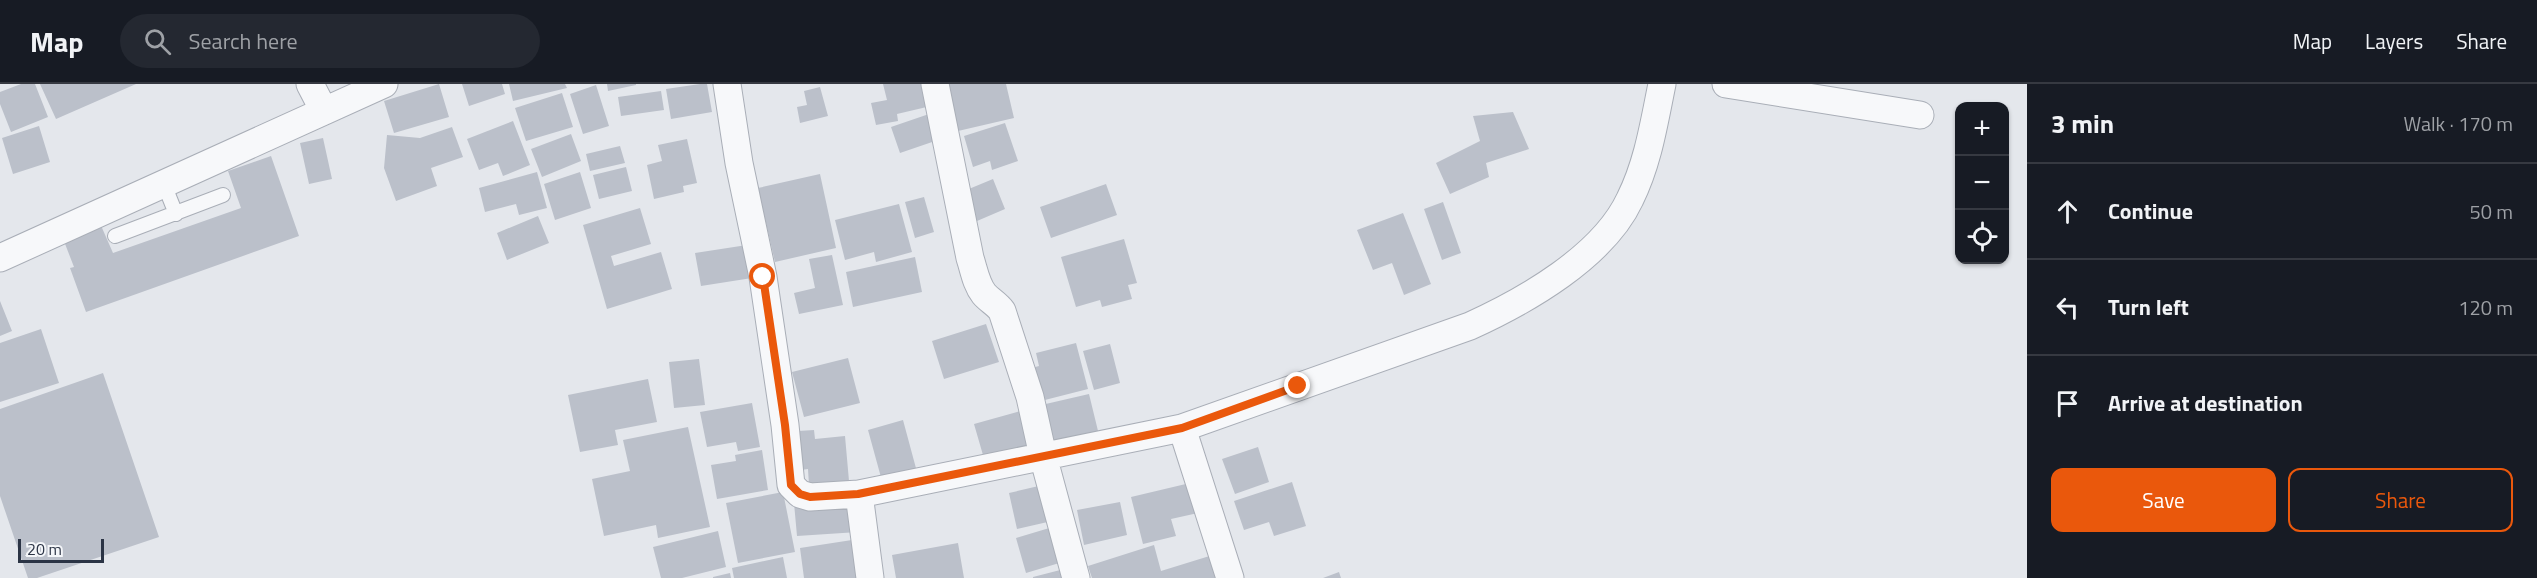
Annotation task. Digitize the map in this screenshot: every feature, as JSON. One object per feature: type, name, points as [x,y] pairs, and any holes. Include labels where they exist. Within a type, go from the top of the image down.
[{"type":"street","points":[[0,258],[164,184],[317,97],[384,84]]},
{"type":"street","points":[[727,84],[740,164],[763,277],[785,425],[791,485],[800,494],[810,497],[858,494],[1182,428],[1470,326],[1506,310],[1559,277],[1600,240],[1630,201],[1648,152],[1662,84]]},
{"type":"street","points":[[935,84],[970,258],[978,283],[986,296],[1002,311],[1030,398],[1042,456],[1076,578]]},
{"type":"street","points":[[1726,84],[1920,115]]},
{"type":"street","points":[[1182,428],[1230,578]]},
{"type":"street","points":[[858,494],[870,578]]},
{"type":"lane","points":[[164,184],[176,214]]},
{"type":"lane","points":[[115,236],[224,195]]},
{"type":"building","points":[[21,84],[35,84],[48,117],[11,132],[0,104],[0,92]]},
{"type":"building","points":[[40,84],[136,84],[56,119]]},
{"type":"building","points":[[439,84],[449,117],[394,133],[384,101]]},
{"type":"building","points":[[462,84],[502,84],[505,94],[469,106]]},
{"type":"building","points":[[509,84],[565,84],[567,88],[513,101]]},
{"type":"building","points":[[607,84],[636,84],[636,85],[608,91]]},
{"type":"building","points":[[707,84],[712,112],[671,119],[666,89]]},
{"type":"building","points":[[883,84],[927,84],[931,106],[897,114],[898,121],[876,125],[871,103],[887,100]]},
{"type":"building","points":[[947,84],[1006,84],[1014,118],[958,131]]},
{"type":"building","points":[[596,85],[609,126],[583,134],[570,94]]},
{"type":"building","points":[[820,87],[828,116],[800,123],[797,107],[807,105],[804,91]]},
{"type":"building","points":[[661,91],[664,110],[621,116],[618,97]]},
{"type":"building","points":[[562,93],[573,127],[526,141],[515,108]]},
{"type":"building","points":[[1513,112],[1529,149],[1486,163],[1489,177],[1450,194],[1436,163],[1480,141],[1473,116]]},
{"type":"building","points":[[929,114],[938,140],[900,153],[891,127]]},
{"type":"building","points":[[513,121],[530,165],[503,176],[498,163],[479,170],[467,139]]},
{"type":"building","points":[[1005,123],[1018,161],[992,170],[990,161],[973,167],[964,136]]},
{"type":"building","points":[[39,126],[50,162],[13,174],[2,138]]},
{"type":"building","points":[[452,127],[463,157],[431,168],[437,186],[396,201],[384,168],[387,135],[420,138]]},
{"type":"building","points":[[571,134],[581,161],[542,177],[531,149]]},
{"type":"building","points":[[323,138],[332,179],[309,184],[300,143]]},
{"type":"building","points":[[687,139],[697,183],[683,186],[684,192],[654,199],[647,165],[662,161],[658,145]]},
{"type":"building","points":[[620,146],[625,163],[590,171],[586,154]]},
{"type":"building","points":[[271,156],[299,236],[86,312],[70,268],[74,267],[62,236],[99,221],[113,253],[241,208],[228,171]]},
{"type":"building","points":[[626,167],[632,191],[599,199],[593,175]]},
{"type":"building","points":[[537,172],[547,208],[519,215],[516,204],[485,212],[479,188]]},
{"type":"building","points":[[580,172],[591,208],[555,220],[544,184]]},
{"type":"building","points":[[820,174],[836,248],[775,262],[758,188]]},
{"type":"building","points":[[993,179],[1005,209],[977,221],[964,191]]},
{"type":"building","points":[[1106,184],[1117,215],[1051,238],[1040,207]]},
{"type":"building","points":[[924,197],[934,232],[915,238],[905,202]]},
{"type":"building","points":[[1443,202],[1461,253],[1442,260],[1424,209]]},
{"type":"building","points":[[899,204],[912,252],[876,262],[874,252],[845,260],[835,220]]},
{"type":"building","points":[[640,208],[651,244],[611,256],[614,266],[661,252],[672,289],[607,309],[583,225]]},
{"type":"building","points":[[1403,213],[1431,284],[1404,295],[1392,263],[1373,270],[1357,230]]},
{"type":"building","points":[[538,216],[549,243],[507,260],[497,233]]},
{"type":"building","points":[[1124,239],[1137,283],[1128,285],[1132,299],[1102,307],[1100,300],[1076,307],[1061,257]]},
{"type":"building","points":[[747,245],[752,278],[701,286],[695,253]]},
{"type":"building","points":[[832,255],[843,305],[799,314],[794,293],[815,288],[809,259]]},
{"type":"building","points":[[915,257],[922,292],[853,307],[846,272]]},
{"type":"building","points":[[0,301],[12,331],[0,336]]},
{"type":"building","points":[[986,324],[999,362],[944,379],[932,341]]},
{"type":"building","points":[[41,329],[59,383],[0,402],[0,343]]},
{"type":"building","points":[[1076,343],[1088,389],[1037,402],[1028,369],[1039,366],[1036,353]]},
{"type":"building","points":[[1110,344],[1120,383],[1094,390],[1083,351]]},
{"type":"building","points":[[848,358],[860,403],[804,417],[792,372]]},
{"type":"building","points":[[699,359],[705,405],[674,408],[669,362]]},
{"type":"building","points":[[103,373],[159,537],[37,578],[28,578],[0,496],[0,409]]},
{"type":"building","points":[[648,379],[657,422],[615,430],[618,445],[580,452],[568,395]]},
{"type":"building","points":[[1089,394],[1099,435],[1047,447],[1037,406]]},
{"type":"building","points":[[752,403],[760,447],[738,451],[736,442],[707,447],[700,412]]},
{"type":"building","points":[[1024,410],[1035,448],[985,462],[974,424]]},
{"type":"building","points":[[903,420],[917,472],[882,481],[868,430]]},
{"type":"building","points":[[688,427],[710,527],[658,538],[656,525],[604,536],[592,479],[630,471],[623,440]]},
{"type":"building","points":[[814,430],[815,439],[845,436],[849,481],[809,485],[808,469],[801,470],[798,431]]},
{"type":"building","points":[[1258,447],[1269,482],[1235,494],[1222,459]]},
{"type":"building","points":[[762,450],[768,490],[717,499],[711,465],[736,461],[735,455]]},
{"type":"building","points":[[1292,482],[1306,526],[1274,536],[1269,522],[1244,530],[1234,501]]},
{"type":"building","points":[[1190,483],[1198,513],[1171,519],[1176,536],[1143,544],[1131,497]]},
{"type":"building","points":[[1043,485],[1052,521],[1017,529],[1009,493]]},
{"type":"building","points":[[783,492],[795,552],[738,563],[726,503]]},
{"type":"building","points":[[856,499],[858,532],[797,536],[794,503]]},
{"type":"building","points":[[1120,502],[1127,535],[1084,545],[1077,510]]},
{"type":"building","points":[[1056,526],[1066,561],[1026,573],[1016,538]]},
{"type":"building","points":[[718,531],[726,567],[682,578],[661,578],[653,547]]},
{"type":"building","points":[[852,540],[858,578],[804,578],[800,548]]},
{"type":"building","points":[[958,543],[964,578],[896,578],[892,555]]},
{"type":"building","points":[[1154,545],[1161,571],[1216,554],[1223,578],[1092,578],[1088,566]]},
{"type":"building","points":[[783,557],[787,578],[734,578],[732,568]]},
{"type":"building","points":[[1068,568],[1071,578],[1033,578],[1033,577]]},
{"type":"building","points":[[1339,572],[1341,578],[1323,578]]},
{"type":"building","points":[[730,573],[731,578],[713,578],[713,577]]},
{"type":"route","points":[[763,277],[785,425],[791,485],[800,494],[810,497],[858,494],[1182,428],[1298,386]]}]
